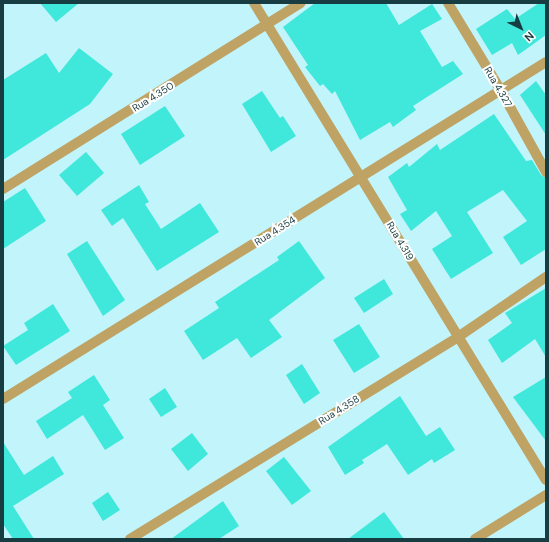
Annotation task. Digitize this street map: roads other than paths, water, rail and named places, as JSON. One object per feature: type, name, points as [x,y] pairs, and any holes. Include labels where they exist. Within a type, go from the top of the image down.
[{"type":"street","name":"Rua 4.319","points":[[254,3],[546,480]]},
{"type":"street","name":"Rua 4.350","points":[[3,189],[301,3]]},
{"type":"street","name":"Rua 4.327","points":[[448,3],[500,89],[546,172]]},
{"type":"street","name":"Rua 4.354","points":[[3,399],[500,89],[546,62]]},
{"type":"street","name":"Rua 4.358","points":[[130,539],[458,337],[546,277]]},
{"type":"street","points":[[475,539],[546,495]]}]
